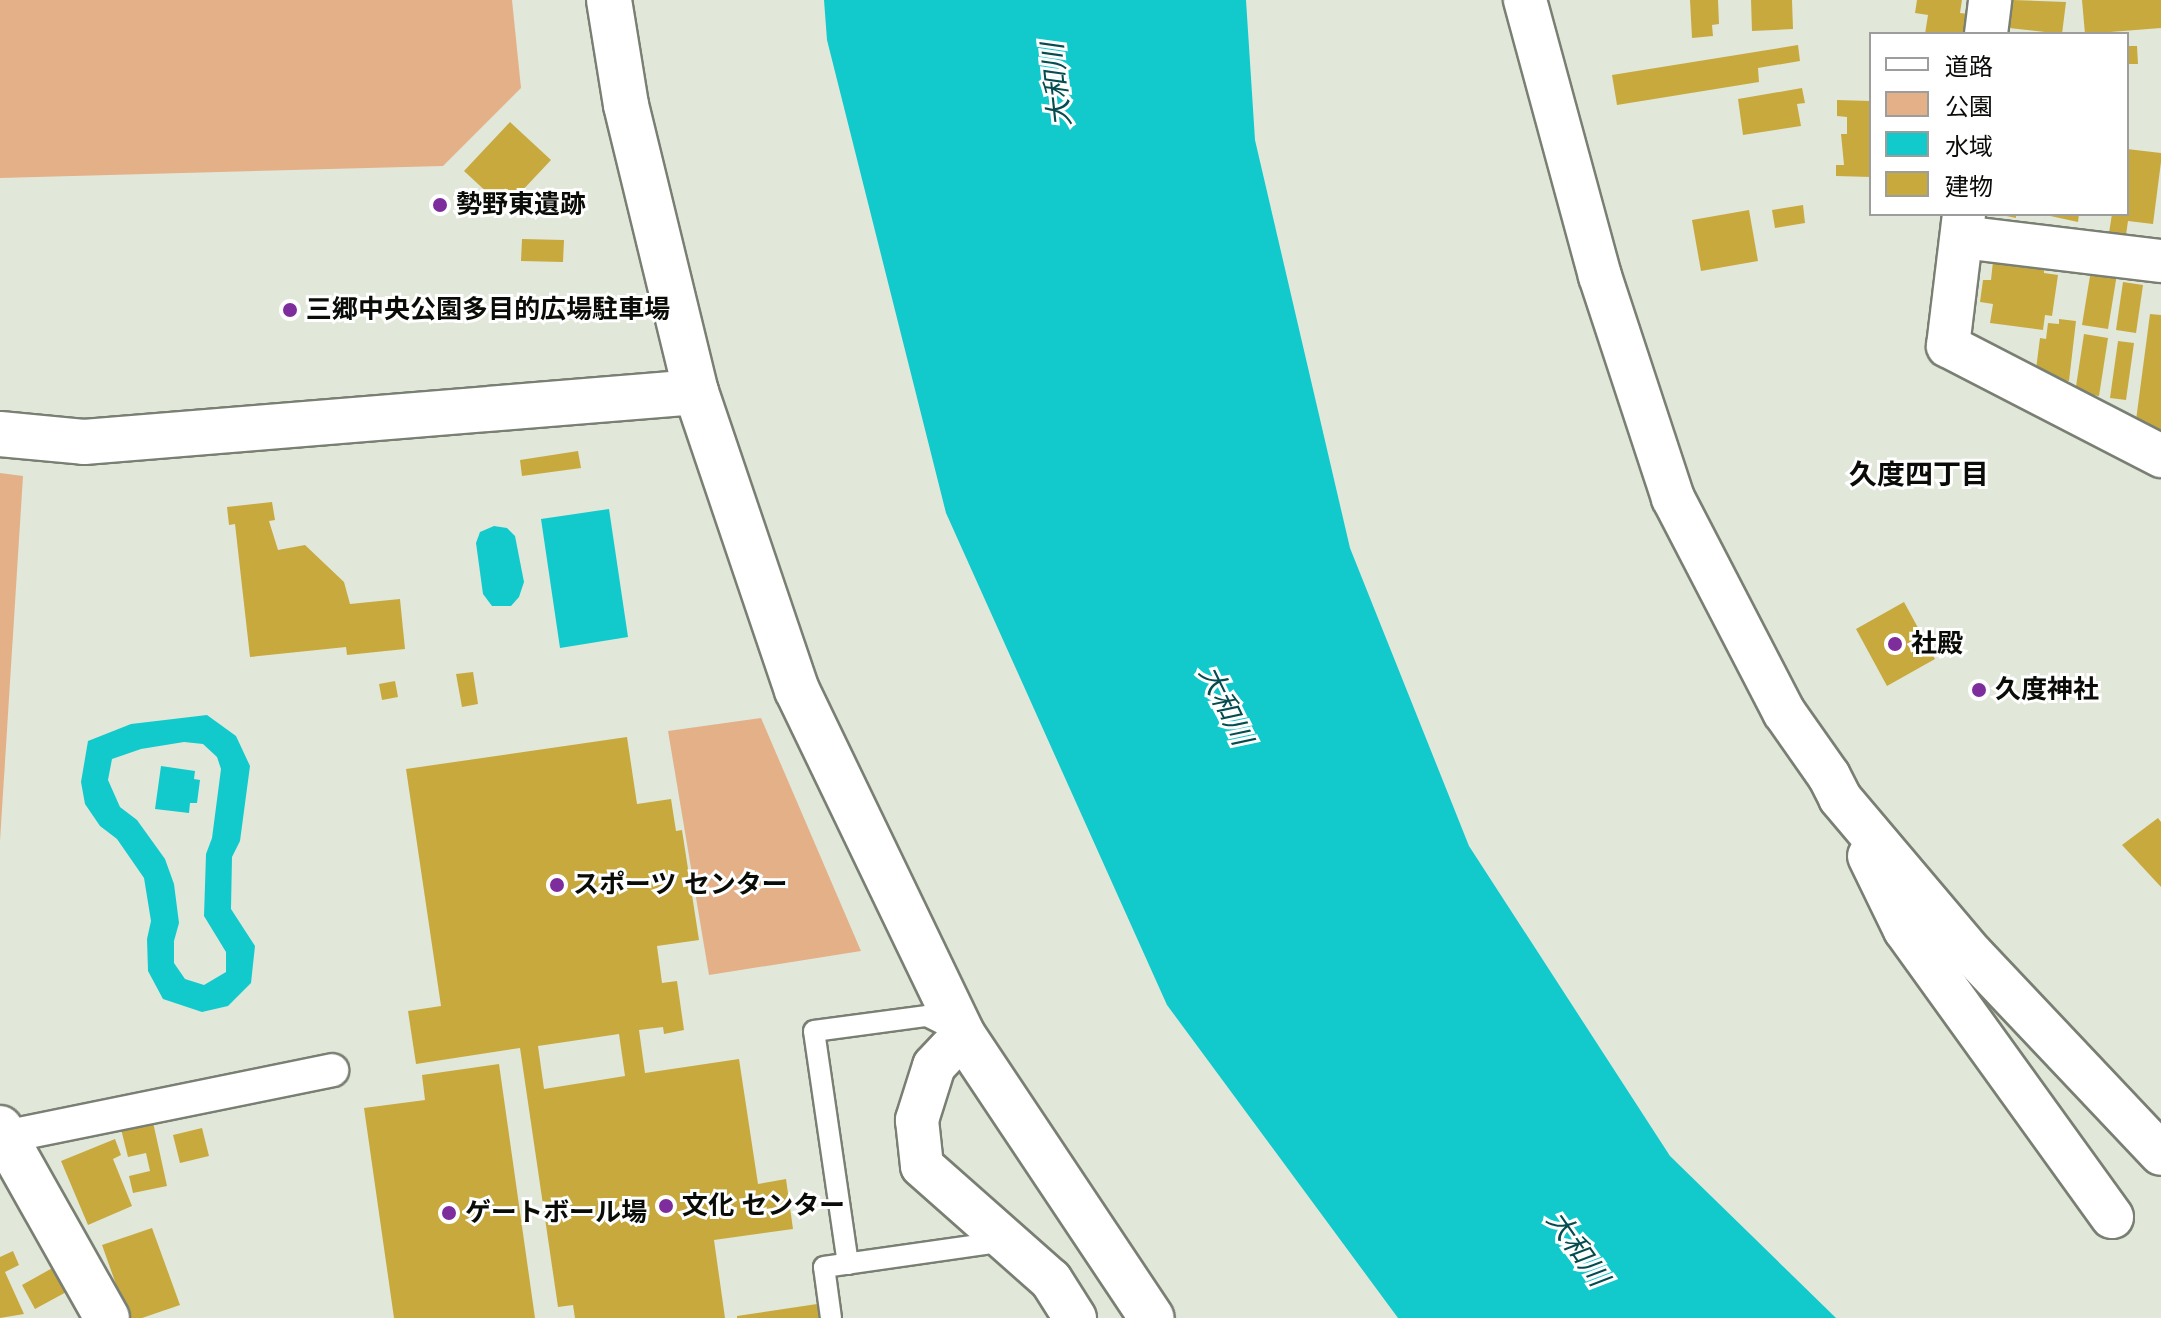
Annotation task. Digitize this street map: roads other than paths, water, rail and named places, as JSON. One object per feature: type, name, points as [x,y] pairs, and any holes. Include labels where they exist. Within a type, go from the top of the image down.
[{"type":"street","points":[[609,0],[626,105],[696,392],[797,690],[963,1035],[1152,1318]]},
{"type":"street","points":[[1525,0],[1600,276],[1673,498],[1784,712],[1829,776],[1905,930],[2112,1217]]},
{"type":"street","points":[[1986,32],[1990,0]]},
{"type":"street","points":[[2161,261],[1963,225],[1948,346],[2161,456]]},
{"type":"street","points":[[0,434],[84,442],[696,392]]},
{"type":"street","points":[[1840,798],[1972,954],[2161,1154]]},
{"type":"street","points":[[963,1035],[934,1066],[917,1120],[922,1166],[1051,1280],[1074,1318]]},
{"type":"street","points":[[107,1318],[2,1132],[332,1070]]},
{"type":"lane","points":[[848,1264],[814,1031],[927,1016],[963,1035]]},
{"type":"lane","points":[[831,1318],[824,1267],[1007,1241]]},
{"type":"water","name":"大和川","points":[[824,0],[1246,0],[1255,140],[1350,548],[1469,846],[1670,1156],[1836,1318],[1398,1318],[1167,1005],[946,513],[827,40]]},
{"type":"water","points":[[609,509],[628,637],[560,648],[541,519]]},
{"type":"water","points":[[494,526],[507,528],[515,536],[524,582],[519,597],[511,606],[492,606],[483,594],[476,543],[480,532]]},
{"type":"water","points":[[207,715],[236,736],[250,766],[240,841],[232,857],[231,909],[255,946],[251,983],[228,1006],[202,1012],[163,999],[148,971],[147,939],[151,921],[144,878],[117,839],[100,826],[85,804],[81,782],[88,741],[131,724]],"holes":[[[184,742],[203,744],[217,757],[221,769],[212,838],[206,854],[204,916],[226,952],[226,972],[204,985],[185,979],[174,963],[174,941],[179,923],[174,884],[165,859],[137,820],[120,807],[108,780],[112,759],[141,749]]]},
{"type":"water","points":[[161,766],[195,771],[194,779],[200,780],[197,803],[190,803],[189,813],[155,809]]},
{"type":"place","name":"勢野東遺跡","points":[[440,205]]},
{"type":"place","name":"三郷中央公園多目的広場駐車場","points":[[290,310]]},
{"type":"place","name":"社殿","points":[[1895,644]]},
{"type":"place","name":"久度神社","points":[[1979,690]]},
{"type":"place","name":"スポーツ センター","points":[[557,885]]},
{"type":"place","name":"文化 センター","points":[[666,1206]]},
{"type":"place","name":"ゲートボール場","points":[[449,1213]]},
{"type":"district","name":"久度四丁目","points":[[1919,474]]}]
